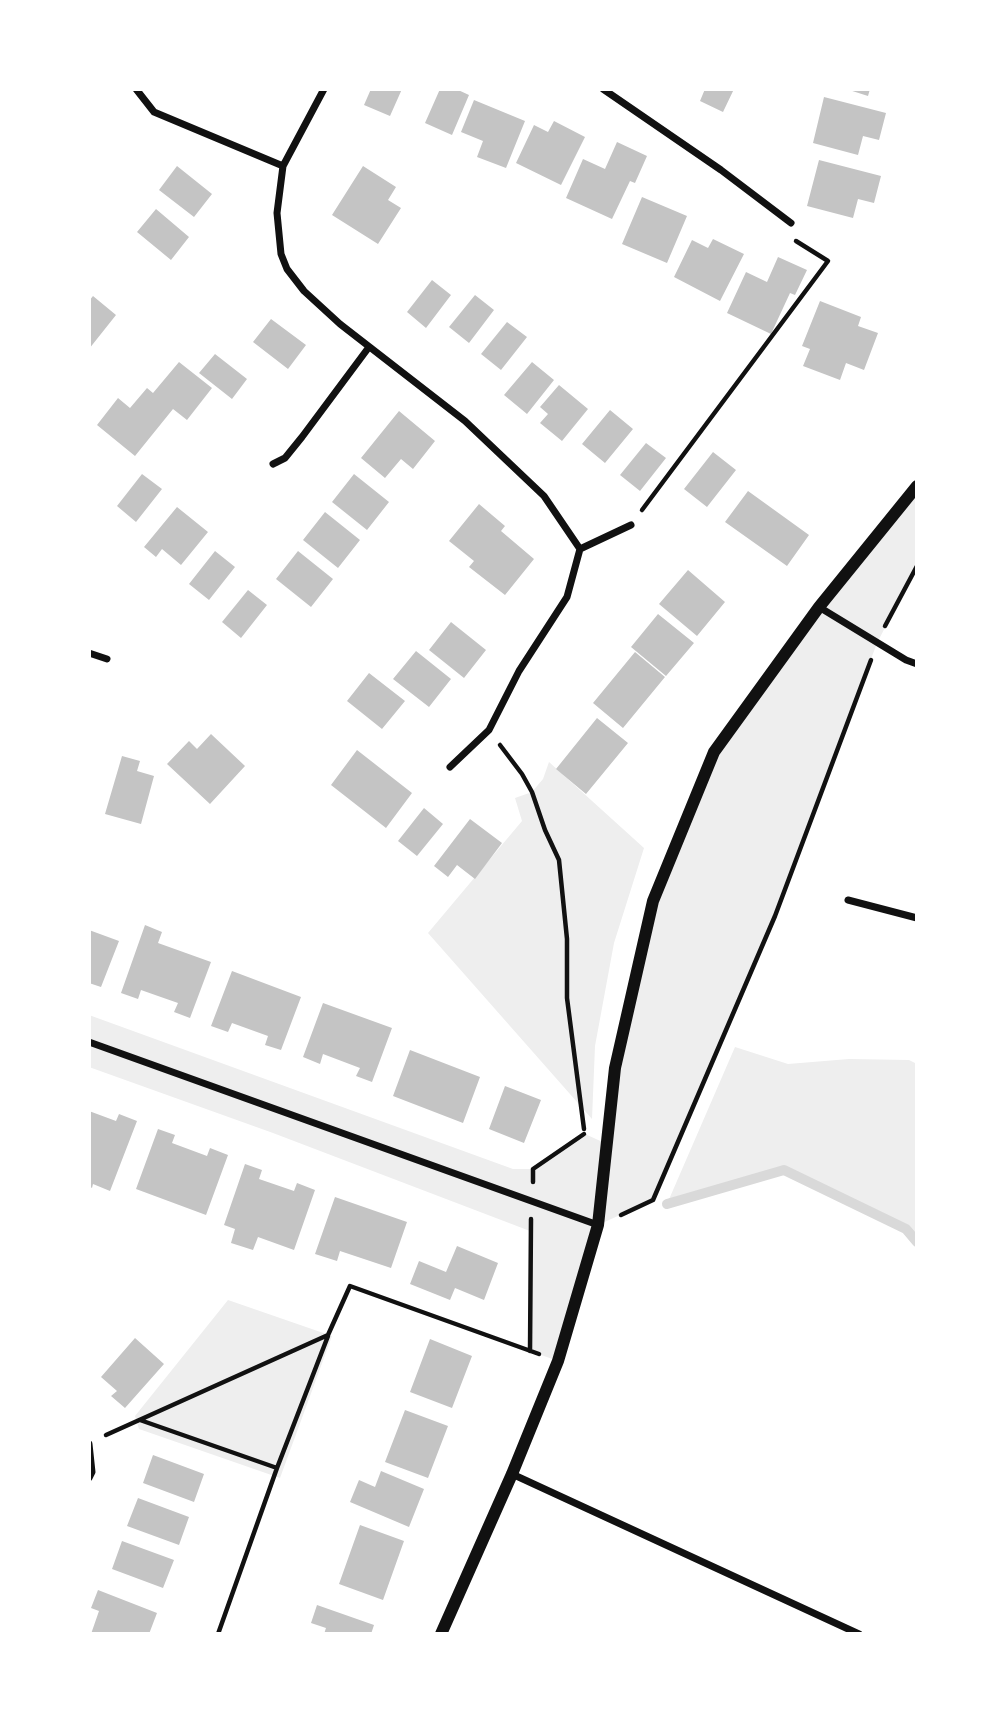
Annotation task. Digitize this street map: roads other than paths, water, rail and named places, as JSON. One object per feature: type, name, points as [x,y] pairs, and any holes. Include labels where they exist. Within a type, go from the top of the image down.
[{"type":"street","points":[[136,89],[154,111],[283,166]]},
{"type":"street","points":[[324,89],[283,166],[277,212],[281,254],[287,269],[322,307],[465,421],[544,496],[580,550]]},
{"type":"street","points":[[603,89],[721,170],[791,223]]},
{"type":"street","points":[[273,464],[285,458],[369,347]]},
{"type":"street","points":[[441,1634],[512,1474],[558,1361],[598,1225],[615,1068],[653,901],[714,752],[820,607],[917,486]]},
{"type":"street","points":[[450,767],[489,730],[519,671],[567,597],[580,550],[631,524]]},
{"type":"street","points":[[820,607],[877,643],[917,664]]},
{"type":"street","points":[[89,653],[107,659]]},
{"type":"street","points":[[848,900],[917,918]]},
{"type":"street","points":[[89,1042],[598,1225]]},
{"type":"street","points":[[89,1444],[92,1472],[89,1478]]},
{"type":"street","points":[[512,1474],[859,1634]]},
{"type":"waterway","points":[[667,1204],[784,1170],[906,1229],[917,1242]]}]
